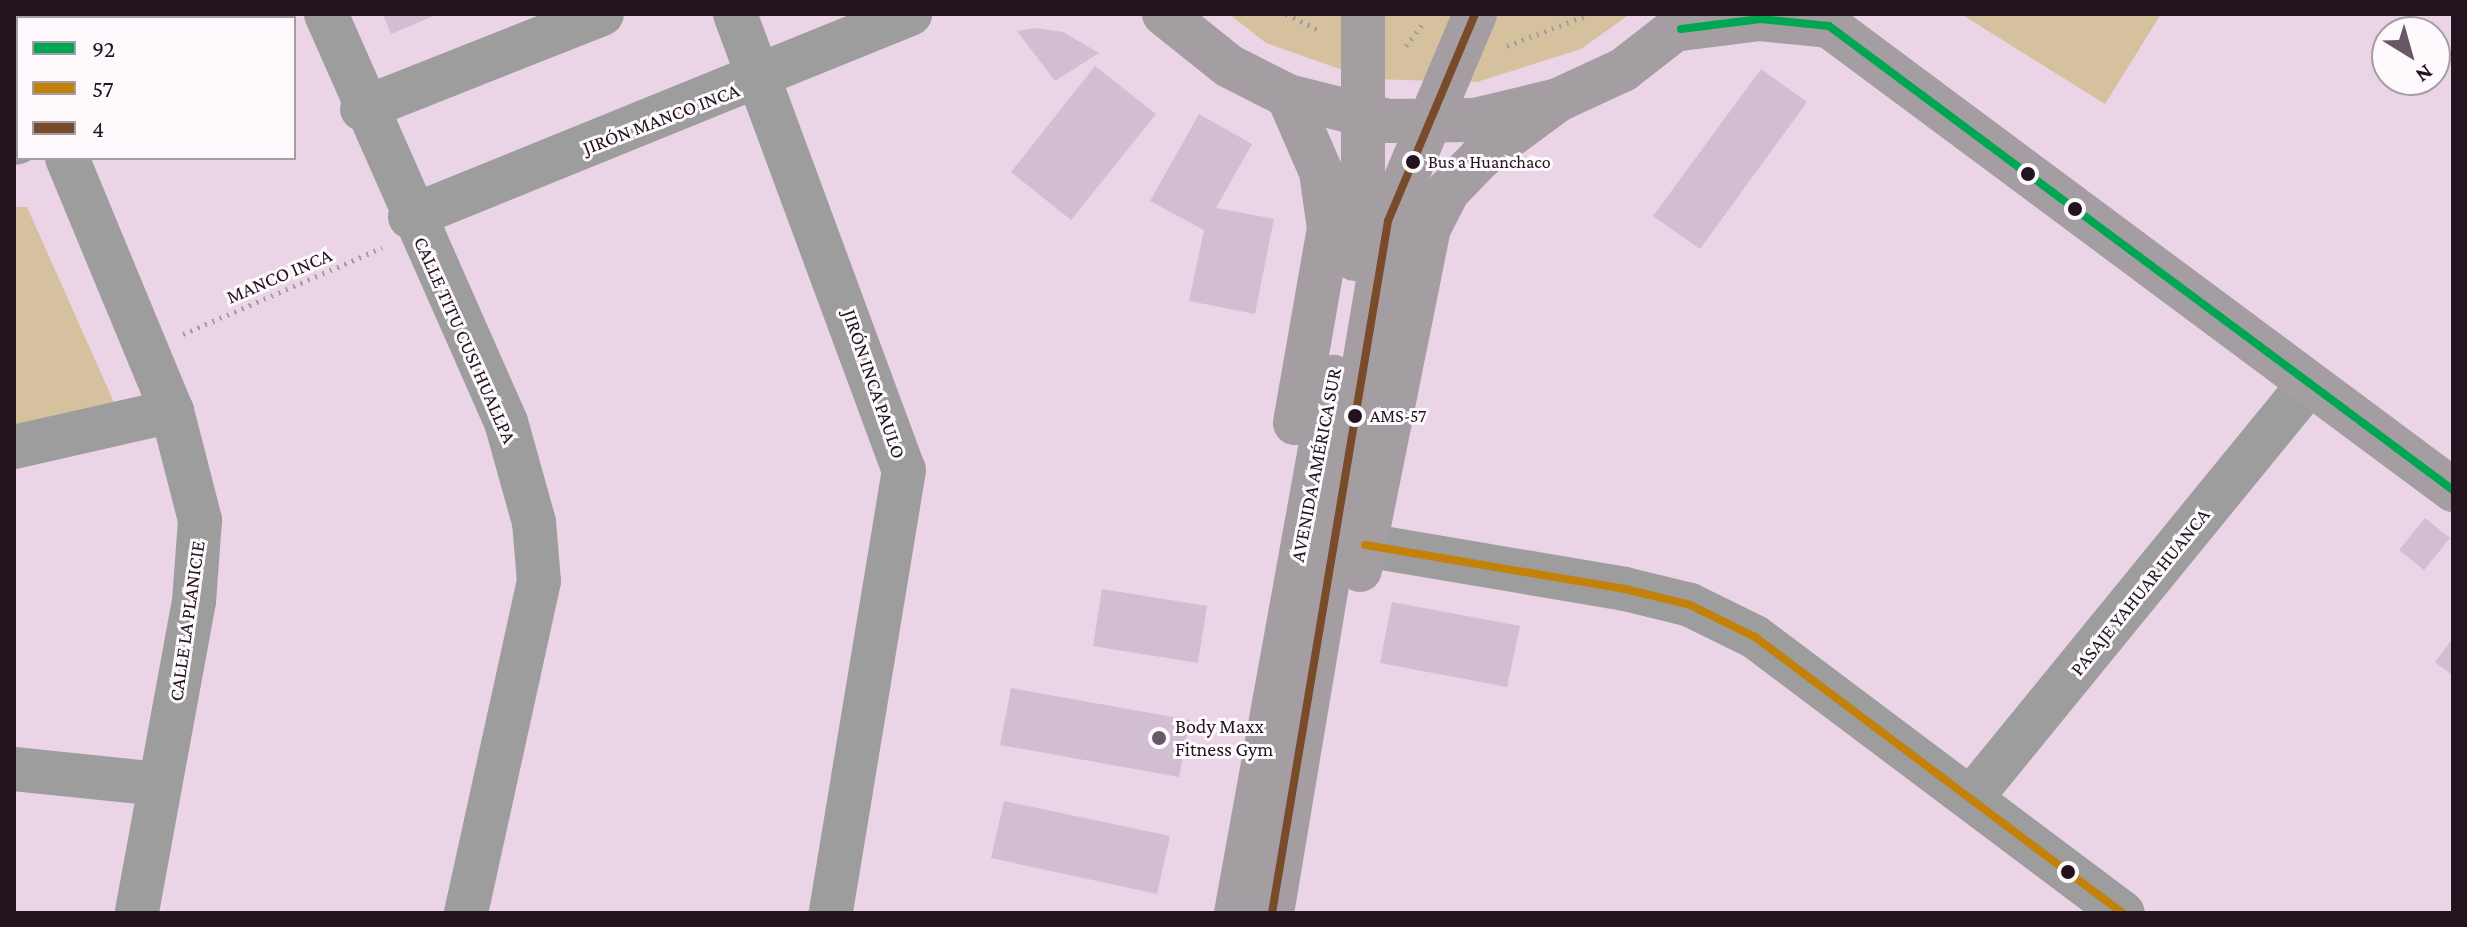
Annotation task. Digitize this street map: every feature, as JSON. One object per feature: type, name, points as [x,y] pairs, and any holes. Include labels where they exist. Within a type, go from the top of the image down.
[{"type":"main road","points":[[1164,14],[1229,66],[1288,96],[1389,121],[1475,120],[1558,100],[1623,70],[1688,21],[1828,20],[2308,385],[2453,490]]},
{"type":"main road","name":"AVENIDA AMÉRICA SUR","points":[[1236,913],[1363,217],[1363,14]]},
{"type":"main road","name":"AVENIDA AMÉRICA SUR","points":[[1272,913],[1388,221],[1475,14]]},
{"type":"main road","name":"AVENIDA AMÉRICA SUR","points":[[1208,913],[1329,228],[1321,172],[1288,96]]},
{"type":"main road","points":[[1297,913],[1365,545],[1429,228],[1448,191],[1481,157],[1558,100]]},
{"type":"street","name":"CALLE TITU CUSI HUALLPA","points":[[326,14],[362,109],[506,422],[534,522],[539,581],[466,913]]},
{"type":"street","points":[[362,109],[602,14]]},
{"type":"street","name":"JIRÓN INCA PAULO","points":[[735,14],[764,80],[904,470],[831,913]]},
{"type":"street","name":"JIRÓN MANCO INCA","points":[[410,217],[764,80],[910,14]]},
{"type":"street","name":"CALLE LA PLANICIE","points":[[68,160],[149,348],[195,484],[200,559],[137,913]]},
{"type":"street","name":"PASAJE YAHUAR HUANCA","points":[[1971,798],[2308,385]]},
{"type":"street","points":[[14,447],[172,411]]},
{"type":"street","points":[[1365,545],[1690,605],[1755,637],[2123,913]]},
{"type":"street","points":[[14,769],[160,784]]},
{"type":"path","points":[[1400,53],[1431,14]]},
{"type":"path","name":"MANCO INCA","points":[[149,348],[379,252],[410,217]]},
{"type":"shaded area","points":[[1229,14],[1630,14],[1581,49],[1477,82],[1368,79],[1266,43]]},
{"type":"shaded area","points":[[1961,14],[2161,14],[2105,104]]},
{"type":"shaded area","points":[[14,207],[27,207],[121,418],[14,456]]},
{"type":"building","points":[[383,14],[438,14],[391,34]]},
{"type":"building","points":[[1036,28],[1063,32],[1099,53],[1055,81],[1017,31]]},
{"type":"building","points":[[1095,66],[1156,114],[1071,220],[1011,172]]},
{"type":"building","points":[[1761,69],[1807,102],[1700,249],[1653,216]]},
{"type":"building","points":[[1199,114],[1252,144],[1216,208],[1274,219],[1255,314],[1189,301],[1204,230],[1150,201]]},
{"type":"building","points":[[2425,518],[2450,538],[2424,570],[2399,550]]},
{"type":"building","points":[[1102,589],[1207,606],[1198,663],[1093,646]]},
{"type":"building","points":[[1392,602],[1520,626],[1507,687],[1380,663]]},
{"type":"building","points":[[2453,638],[2453,676],[2435,662]]},
{"type":"building","points":[[1011,688],[1190,720],[1179,777],[1000,745]]},
{"type":"building","points":[[1004,801],[1170,836],[1157,894],[991,858]]},
{"type":"transit line","name":"4","points":[[1272,913],[1388,221],[1475,14]]},
{"type":"transit line","name":"92","points":[[1681,29],[1760,19],[1829,26],[2453,490]]},
{"type":"transit line","name":"57","points":[[1365,545],[1625,589],[1690,605],[1755,637],[2123,913]]},
{"type":"place","name":"Bus a Huanchaco","points":[[1413,162]]},
{"type":"place","name":"AMS-57","points":[[1355,416]]},
{"type":"place","name":"Body Maxx Fitness Gym","points":[[1159,738]]}]
